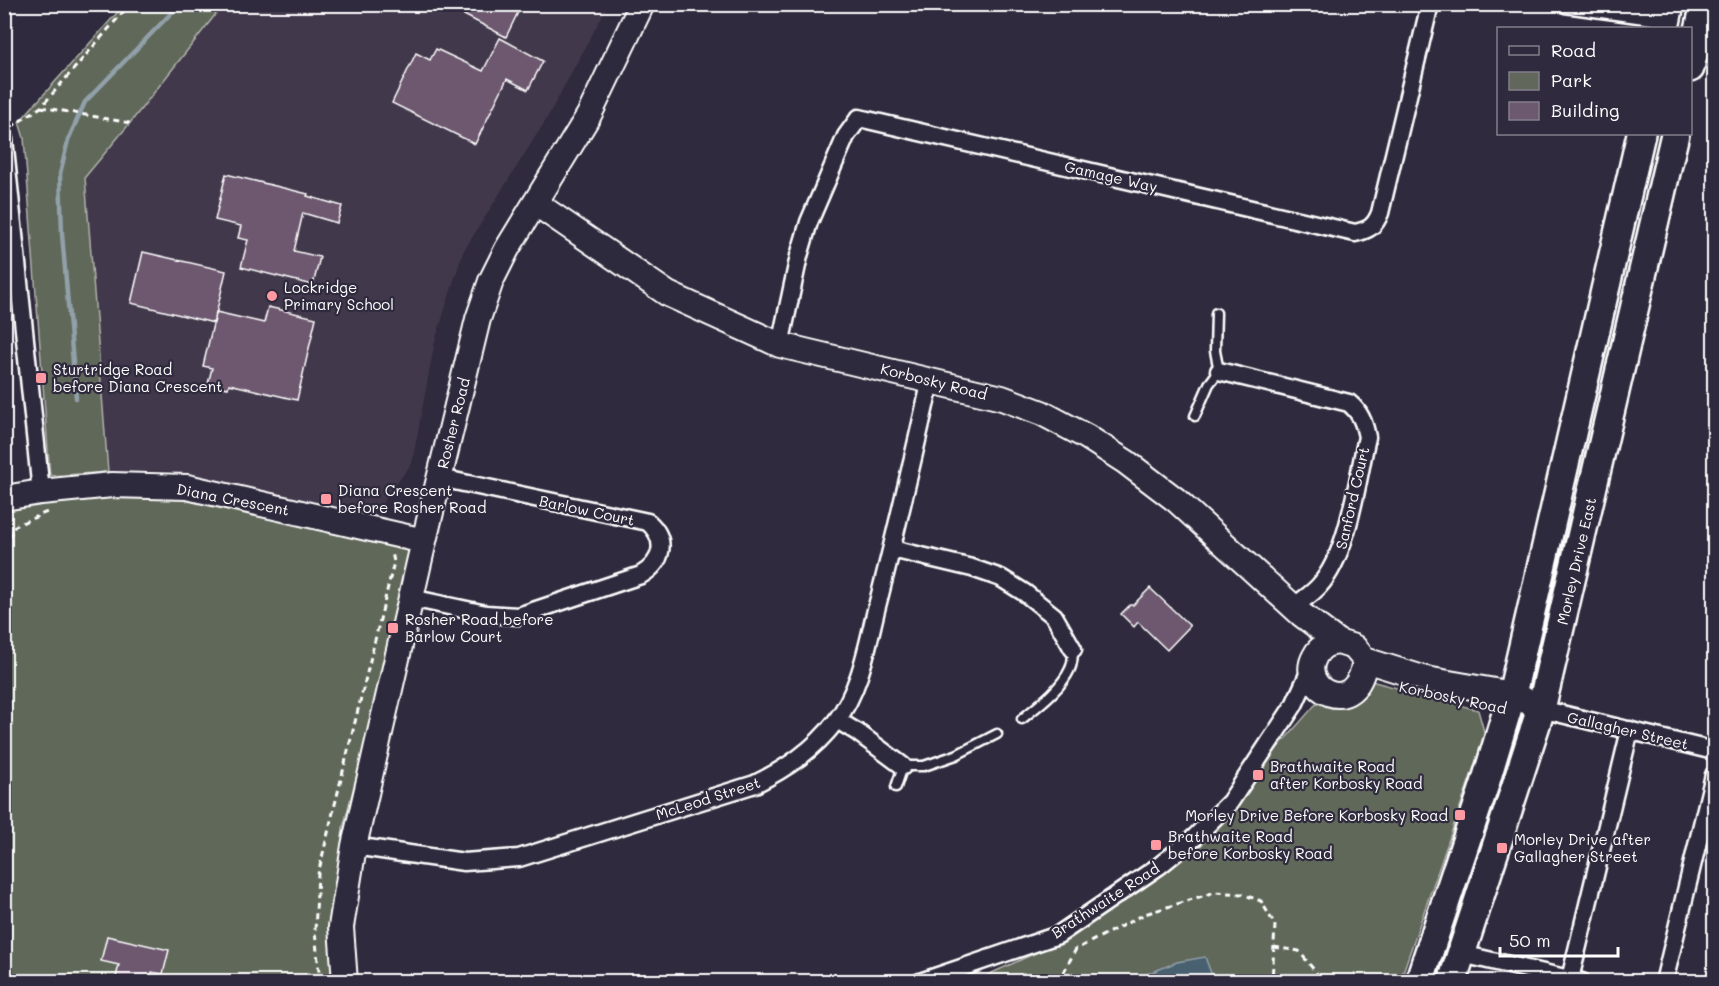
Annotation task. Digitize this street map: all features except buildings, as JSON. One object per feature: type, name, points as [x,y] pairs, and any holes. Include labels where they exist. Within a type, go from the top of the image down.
[{"type":"main road","points":[[1692,59],[1705,4]]},
{"type":"main road","points":[[1419,981],[1485,783],[1509,702],[1641,135]]},
{"type":"main road","name":"Morley Drive East","points":[[1452,981],[1541,709],[1675,135]]},
{"type":"street","name":"Rosher Road","points":[[345,981],[341,927],[354,846],[478,319],[507,249],[589,115],[642,4]]},
{"type":"street","name":"Gamage Way","points":[[780,345],[799,256],[809,222],[846,136],[859,118],[1355,233],[1367,230],[1377,222],[1380,213],[1430,4]]},
{"type":"street","points":[[1564,4],[1667,17]]},
{"type":"street","points":[[4,139],[47,501]]},
{"type":"street","name":"Korbosky Road","points":[[535,203],[668,294],[780,345],[1002,398],[1042,413],[1087,437],[1126,462],[1176,500],[1298,611],[1338,642]]},
{"type":"street","name":"Sanford Court","points":[[1219,371],[1349,403],[1357,410],[1365,425],[1367,437],[1342,548],[1332,568],[1298,611]]},
{"type":"street","name":"McLeod Street","points":[[354,846],[464,862],[519,858],[755,784],[786,768],[806,754],[837,720],[853,692],[892,549],[931,380]]},
{"type":"street","name":"Barlow Court","points":[[411,598],[486,614],[518,616],[641,575],[657,562],[660,551],[660,540],[648,522],[440,478]]},
{"type":"street","name":"Diana Crescent","points":[[4,498],[47,501],[112,485],[187,487],[424,541]]},
{"type":"street","points":[[892,549],[972,568],[1001,578],[1054,616],[1073,649]]},
{"type":"street","points":[[1298,611],[1315,672],[1338,695],[1353,690],[1364,668],[1354,647],[1338,642],[1323,646],[1315,672]]},
{"type":"street","name":"Korbosky Road","points":[[1364,668],[1403,687],[1476,700],[1509,702],[1541,709]]},
{"type":"street","name":"Brathwaite Road","points":[[920,981],[1058,934],[1159,866],[1195,837],[1230,802],[1315,672]]},
{"type":"street","name":"Brathwaite Road","points":[[1294,705],[1315,672]]},
{"type":"street","name":"Gallagher Street","points":[[1541,709],[1714,751]]},
{"type":"street","points":[[837,720],[903,766]]},
{"type":"street","points":[[1462,954],[1576,980],[1630,730]]},
{"type":"street","points":[[1664,981],[1714,775]]},
{"type":"lane","points":[[1195,416],[1209,384],[1219,371],[1215,351],[1216,313]]},
{"type":"lane","points":[[1022,719],[1062,682],[1071,667],[1073,649]]},
{"type":"lane","points":[[896,787],[903,766],[924,766],[956,755],[997,734]]},
{"type":"path","points":[[4,131],[41,107],[130,4]]},
{"type":"path","points":[[41,107],[130,123]]},
{"type":"path","points":[[4,547],[15,526],[47,501]]},
{"type":"path","points":[[320,981],[315,931],[318,874],[394,562],[392,548],[381,540],[384,531]]},
{"type":"path","points":[[1061,981],[1076,949],[1145,914],[1215,892],[1242,894],[1261,902],[1275,925],[1272,981]]},
{"type":"path","points":[[1274,947],[1299,951],[1318,975],[1328,980],[1377,981]]},
{"type":"shaded area","name":"Lockridge Primary School","points":[[223,5],[608,5],[546,120],[463,252],[435,341],[412,463],[374,514],[168,471],[108,472],[85,177]]},
{"type":"green space","points":[[125,4],[223,5],[85,177],[108,472],[50,476],[24,138],[19,122]]},
{"type":"green space","points":[[112,485],[419,539],[343,828],[334,926],[341,981],[5,982],[5,497]]},
{"type":"green space","points":[[1371,681],[1478,710],[1485,735],[1400,981],[972,982],[1062,941],[1188,850],[1315,705]]},
{"type":"water","points":[[1205,957],[1214,981],[1130,981],[1177,962]]},
{"type":"waterway","points":[[76,398],[62,234],[60,174],[68,140],[85,102],[180,4]]},
{"type":"place","name":"Lockridge Primary School","points":[[272,296]]},
{"type":"place","name":"Sturtridge Road before Diana Crescent","points":[[41,378]]},
{"type":"place","name":"Diana Crescent before Rosher Road","points":[[326,499]]},
{"type":"place","name":"Rosher Road before Barlow Court","points":[[393,628]]},
{"type":"place","name":"Brathwaite Road after Korbosky Road","points":[[1258,775]]},
{"type":"place","name":"Morley Drive Before Korbosky Road","points":[[1460,815]]},
{"type":"place","name":"Brathwaite Road before Korbosky Road","points":[[1156,845]]},
{"type":"place","name":"Morley Drive after Gallagher Street","points":[[1502,848]]}]
